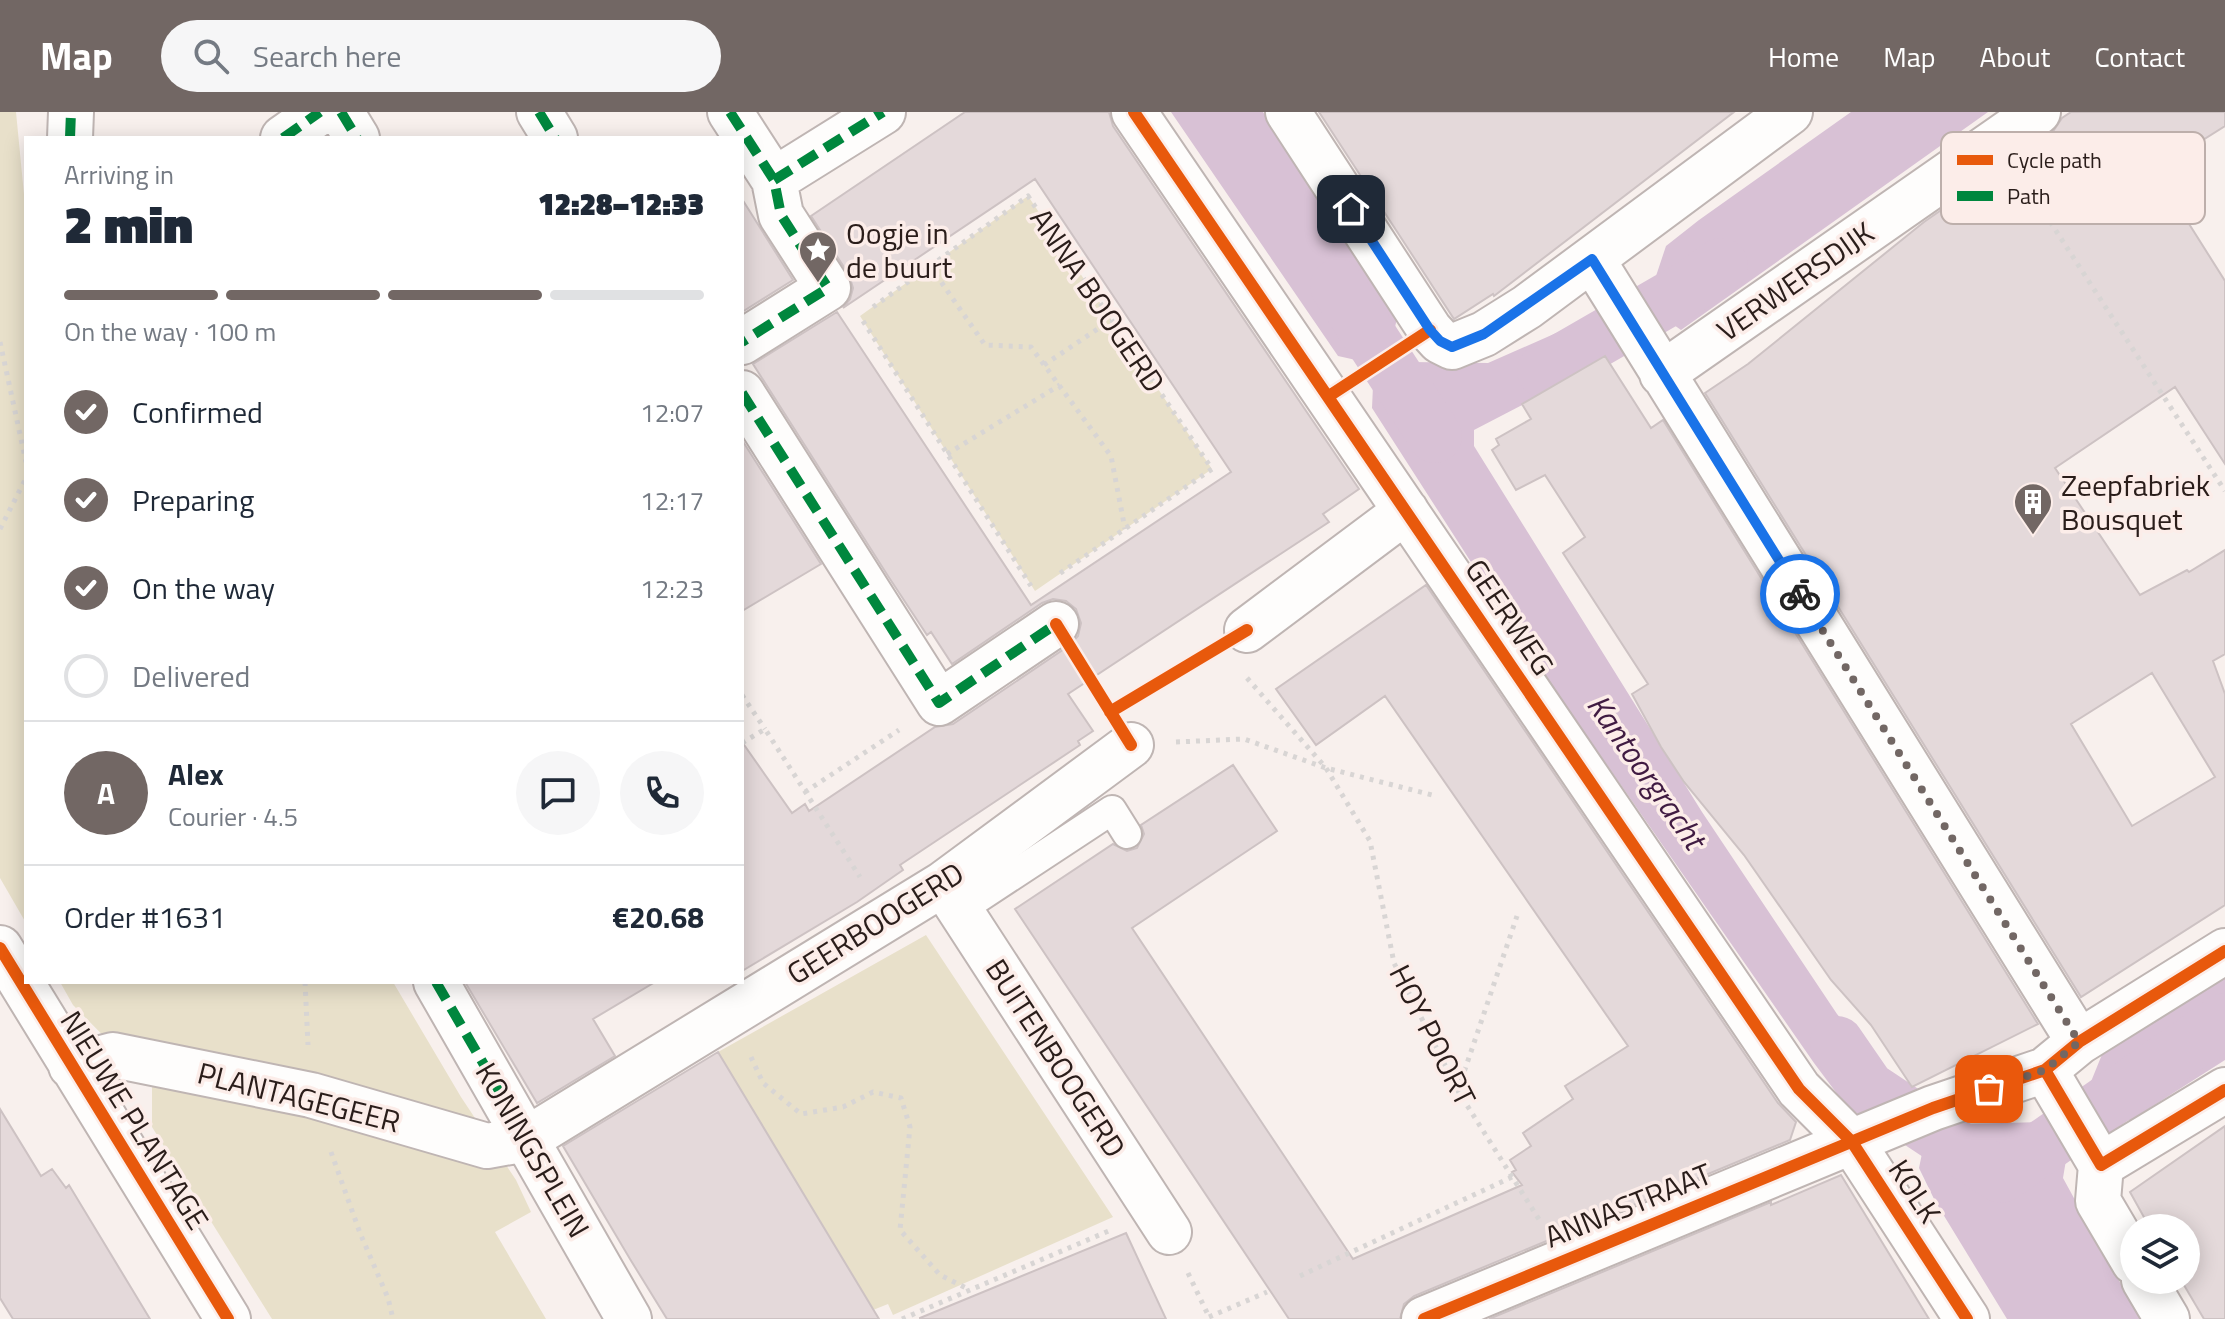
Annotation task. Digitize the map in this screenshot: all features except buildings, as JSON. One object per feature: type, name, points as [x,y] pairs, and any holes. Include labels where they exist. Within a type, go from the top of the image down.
[{"type":"street","points":[[70,136],[71,112]]},
{"type":"street","points":[[286,136],[320,112]]},
{"type":"street","points":[[341,112],[356,136]]},
{"type":"street","points":[[539,112],[554,136]]},
{"type":"street","points":[[774,180],[883,112]]},
{"type":"street","name":"GEERWEG","points":[[1134,112],[1799,1089],[1852,1142]]},
{"type":"street","points":[[1288,112],[1430,330],[1440,341],[1452,347],[1484,334],[1527,307],[1790,112]]},
{"type":"street","name":"VERWERSDIJK","points":[[2009,132],[2038,112]]},
{"type":"street","points":[[744,139],[774,180],[781,215],[828,288],[744,341]]},
{"type":"street","name":"VERWERSDIJK","points":[[1654,361],[1941,176]]},
{"type":"street","points":[[1592,259],[2079,1042]]},
{"type":"street","points":[[744,396],[939,703],[1045,608]]},
{"type":"street","points":[[1234,638],[1406,511]]},
{"type":"street","name":"GEERBOOGERD","points":[[527,1139],[886,919],[952,897],[1131,745]]},
{"type":"street","name":"BUITENBOOGERD","points":[[952,897],[1162,1222]]},
{"type":"street","name":"NIEUWE PLANTAGE","points":[[0,948],[228,1319]]},
{"type":"street","name":"KOLK","points":[[1967,1319],[1852,1142],[1916,1115],[2075,1120],[2079,1042],[2225,951]]},
{"type":"street","name":"KONINGSPLEIN","points":[[437,984],[629,1319]]},
{"type":"street","name":"PLANTAGEGEER","points":[[71,1066],[113,1055],[311,1095],[487,1146],[527,1139]]},
{"type":"street","points":[[2120,1238],[2098,1201],[2075,1120],[2225,1090]]},
{"type":"street","name":"ANNASTRAAT","points":[[1424,1319],[1852,1142]]},
{"type":"street","points":[[2152,1294],[2167,1319]]},
{"type":"lane","points":[[952,897],[1112,810],[1127,834]]},
{"type":"path","points":[[2052,224],[2225,491]]},
{"type":"path","points":[[930,266],[985,345],[1031,347],[1060,385],[1111,456],[1125,529]]},
{"type":"path","points":[[860,316],[1045,608]]},
{"type":"path","points":[[1044,365],[1111,320]]},
{"type":"path","points":[[0,342],[24,453]]},
{"type":"path","points":[[947,454],[1060,385]]},
{"type":"path","points":[[0,529],[24,482]]},
{"type":"path","points":[[744,698],[886,919]]},
{"type":"path","points":[[805,792],[939,703]]},
{"type":"path","points":[[744,742],[765,729]]},
{"type":"path","points":[[1131,745],[1244,739],[1326,768],[1436,796]]},
{"type":"path","points":[[1458,1091],[1517,916]]},
{"type":"path","points":[[731,1013],[763,1083],[801,1114],[843,1107],[873,1092],[901,1098],[910,1127],[900,1230],[940,1275],[970,1290]]},
{"type":"path","points":[[1300,1276],[1512,1177]]},
{"type":"path","points":[[902,1319],[970,1290],[1162,1222]]},
{"type":"path","points":[[1209,1317],[1267,1292]]},
{"type":"shaded area","points":[[0,112],[16,112],[24,194],[24,920],[0,878]]},
{"type":"shaded area","points":[[1028,196],[1212,469],[1035,591],[860,316]]},
{"type":"shaded area","points":[[926,935],[1113,1217],[893,1315],[888,1304],[873,1310],[718,1052]]},
{"type":"shaded area","points":[[61,984],[394,984],[461,1097],[516,1180],[531,1212],[495,1232],[546,1319],[272,1319],[152,1127],[152,1085],[73,1005]]},
{"type":"water","points":[[1171,112],[1263,112],[1398,314],[1393,336],[1356,360],[1338,356]]},
{"type":"water","points":[[1851,112],[1988,112],[1960,132],[1941,132],[1941,145],[1681,330],[1667,320],[1650,294],[1666,246]]},
{"type":"water","points":[[1602,325],[1618,351],[1605,362],[1474,430],[1474,446],[1702,812],[1837,1014],[1894,1083],[1881,1110],[1841,1099],[1814,1063],[1534,660],[1372,408],[1373,386],[1410,362],[1488,363],[1572,326]]},
{"type":"water","points":[[2225,972],[2225,1060],[2131,1120],[2112,1122],[2088,1089],[2103,1052]]},
{"type":"water","points":[[2044,1122],[2067,1154],[2063,1178],[2120,1282],[2120,1294],[2126,1294],[2140,1319],[2007,1319],[1935,1201],[1919,1168],[1925,1139],[1959,1124]]},
{"type":"waterway","points":[[1544,371],[1693,285],[1721,265]]},
{"type":"waterway","name":"Kantoorgracht","points":[[1337,286],[1435,436]]},
{"type":"waterway","points":[[2001,1176],[2225,1020]]},
{"type":"waterway","name":"Kantoorgracht","points":[[1837,1043],[1868,1088],[1999,1175]]},
{"type":"marked path","points":[[70,136],[71,112]]},
{"type":"marked path","points":[[286,136],[320,112]]},
{"type":"marked path","points":[[341,112],[356,136]]},
{"type":"marked path","points":[[539,112],[554,136]]},
{"type":"marked path","points":[[730,112],[774,180],[781,215],[828,288],[744,341]]},
{"type":"marked path","points":[[774,180],[883,112]]},
{"type":"marked path","points":[[744,396],[939,703],[1056,624]]},
{"type":"marked path","points":[[437,984],[527,1139]]},
{"type":"cycle path","points":[[1134,112],[1799,1089],[1852,1142],[1967,1319]]},
{"type":"cycle path","points":[[1329,396],[1430,330]]},
{"type":"cycle path","points":[[1056,624],[1131,745]]},
{"type":"cycle path","points":[[1110,712],[1247,630]]},
{"type":"cycle path","points":[[0,948],[228,1319]]},
{"type":"cycle path","points":[[1424,1319],[1933,1108],[2045,1070],[2079,1042],[2225,951]]},
{"type":"cycle path","points":[[2045,1070],[2101,1165],[2225,1090]]},
{"type":"way so far","points":[[1800,594],[2079,1042],[2045,1070],[1989,1089]]},
{"type":"place","name":"Oogje in de buurt","points":[[818,284]]},
{"type":"place","name":"Zeepfabriek Bousquet","points":[[2033,536]]},
{"type":"route","points":[[1351,209],[1430,330],[1440,341],[1452,347],[1484,334],[1527,307],[1592,259],[1800,594]]}]
